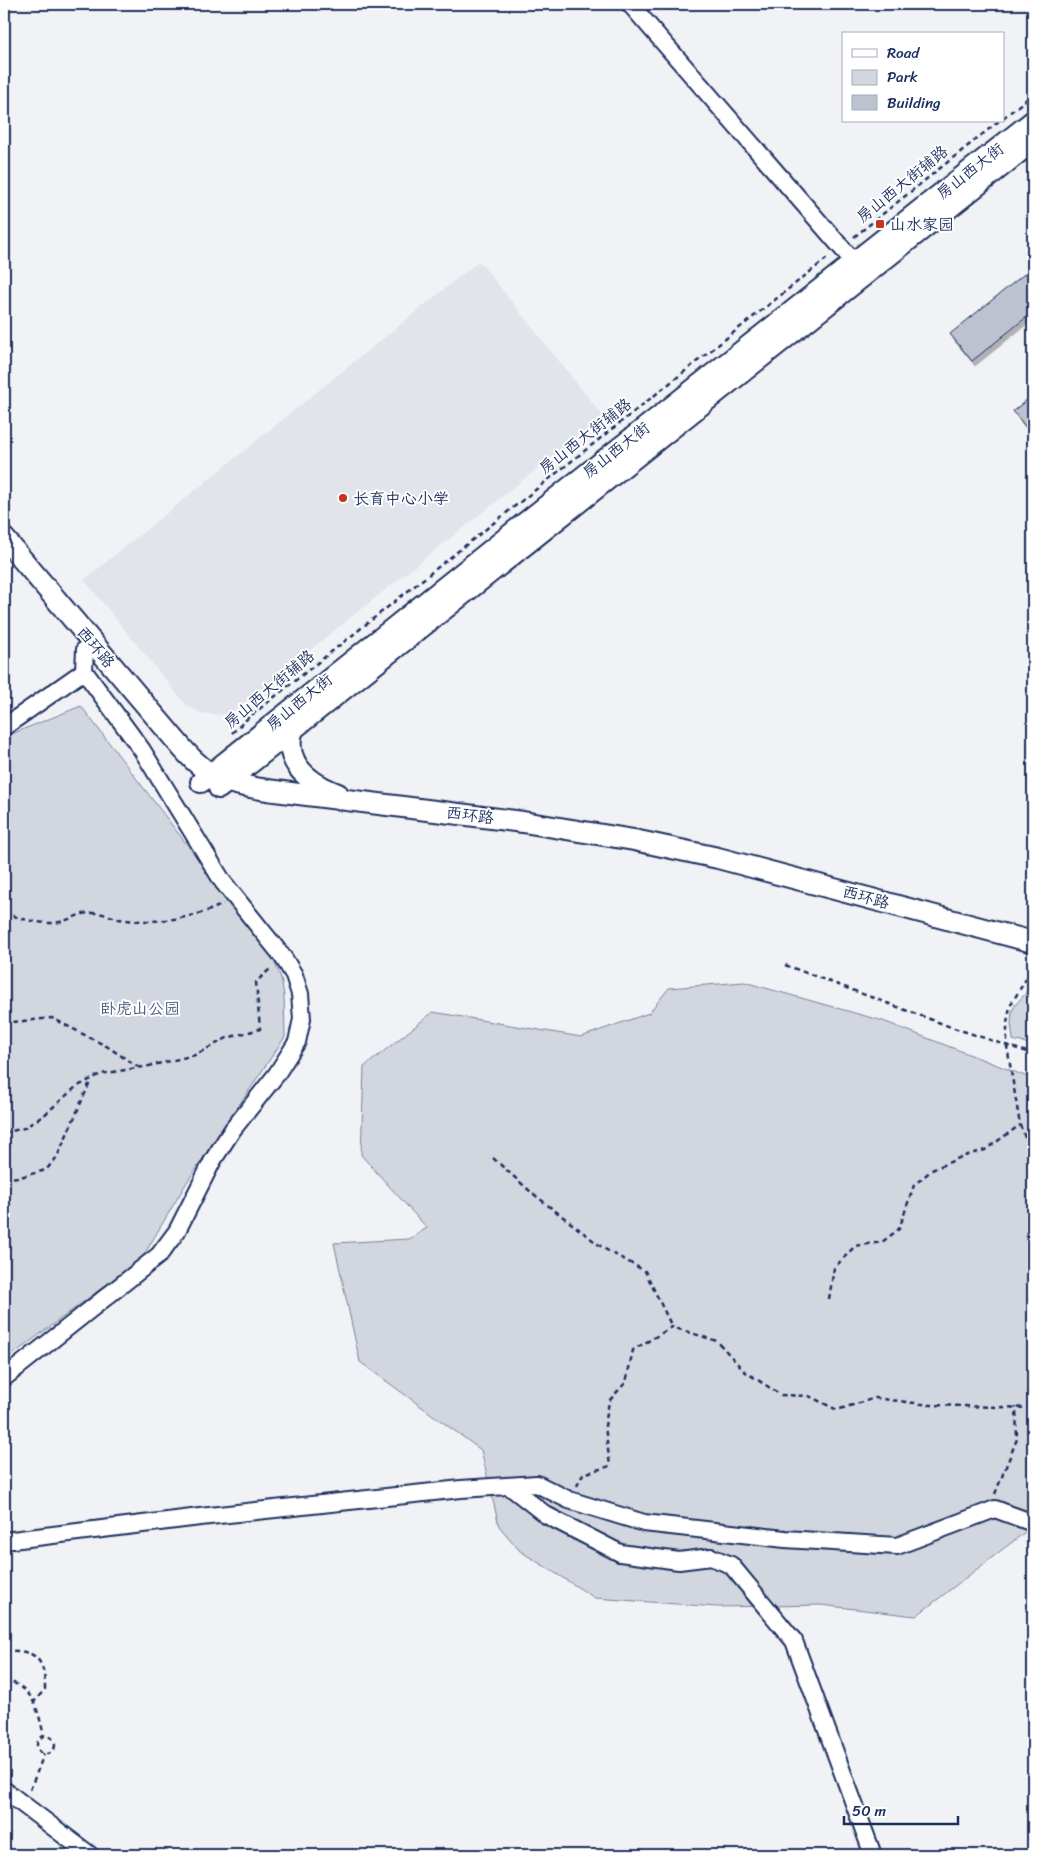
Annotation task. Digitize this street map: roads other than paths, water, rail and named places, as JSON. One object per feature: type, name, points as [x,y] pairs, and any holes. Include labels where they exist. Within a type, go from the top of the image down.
[{"type":"main road","name":"房山西大街","points":[[214,782],[848,254],[1033,121]]},
{"type":"main road","name":"房山西大街","points":[[214,782],[293,729],[1033,141]]},
{"type":"main road","name":"西环路","points":[[4,538],[183,750],[214,782],[602,833],[718,858],[1033,942]]},
{"type":"main road","name":"西环路","points":[[4,553],[187,771],[214,782],[258,798],[614,844],[728,870],[1033,951]]},
{"type":"main road","points":[[293,729],[289,739],[290,751],[294,762],[303,773],[322,787],[359,802]]},
{"type":"street","points":[[630,4],[848,254]]},
{"type":"street","points":[[4,1378],[159,1255],[177,1231],[213,1160],[233,1129],[276,1075],[297,1042],[302,1019],[300,994],[294,975],[283,957],[223,882],[142,750],[84,671],[85,649]]},
{"type":"street","points":[[4,727],[84,671]]},
{"type":"street","points":[[4,1541],[200,1517],[537,1484],[569,1500],[644,1523],[785,1539],[896,1546],[995,1509],[1033,1523]]},
{"type":"street","points":[[510,1486],[546,1515],[620,1552],[679,1561],[711,1557],[731,1565],[794,1642],[873,1855]]},
{"type":"street","points":[[4,1790],[90,1855]]},
{"type":"place","name":"山水家园","points":[[880,224]]},
{"type":"place","name":"长育中心小学","points":[[343,498]]},
{"type":"park label","name":"卧虎山公园","points":[[140,1008]]}]
